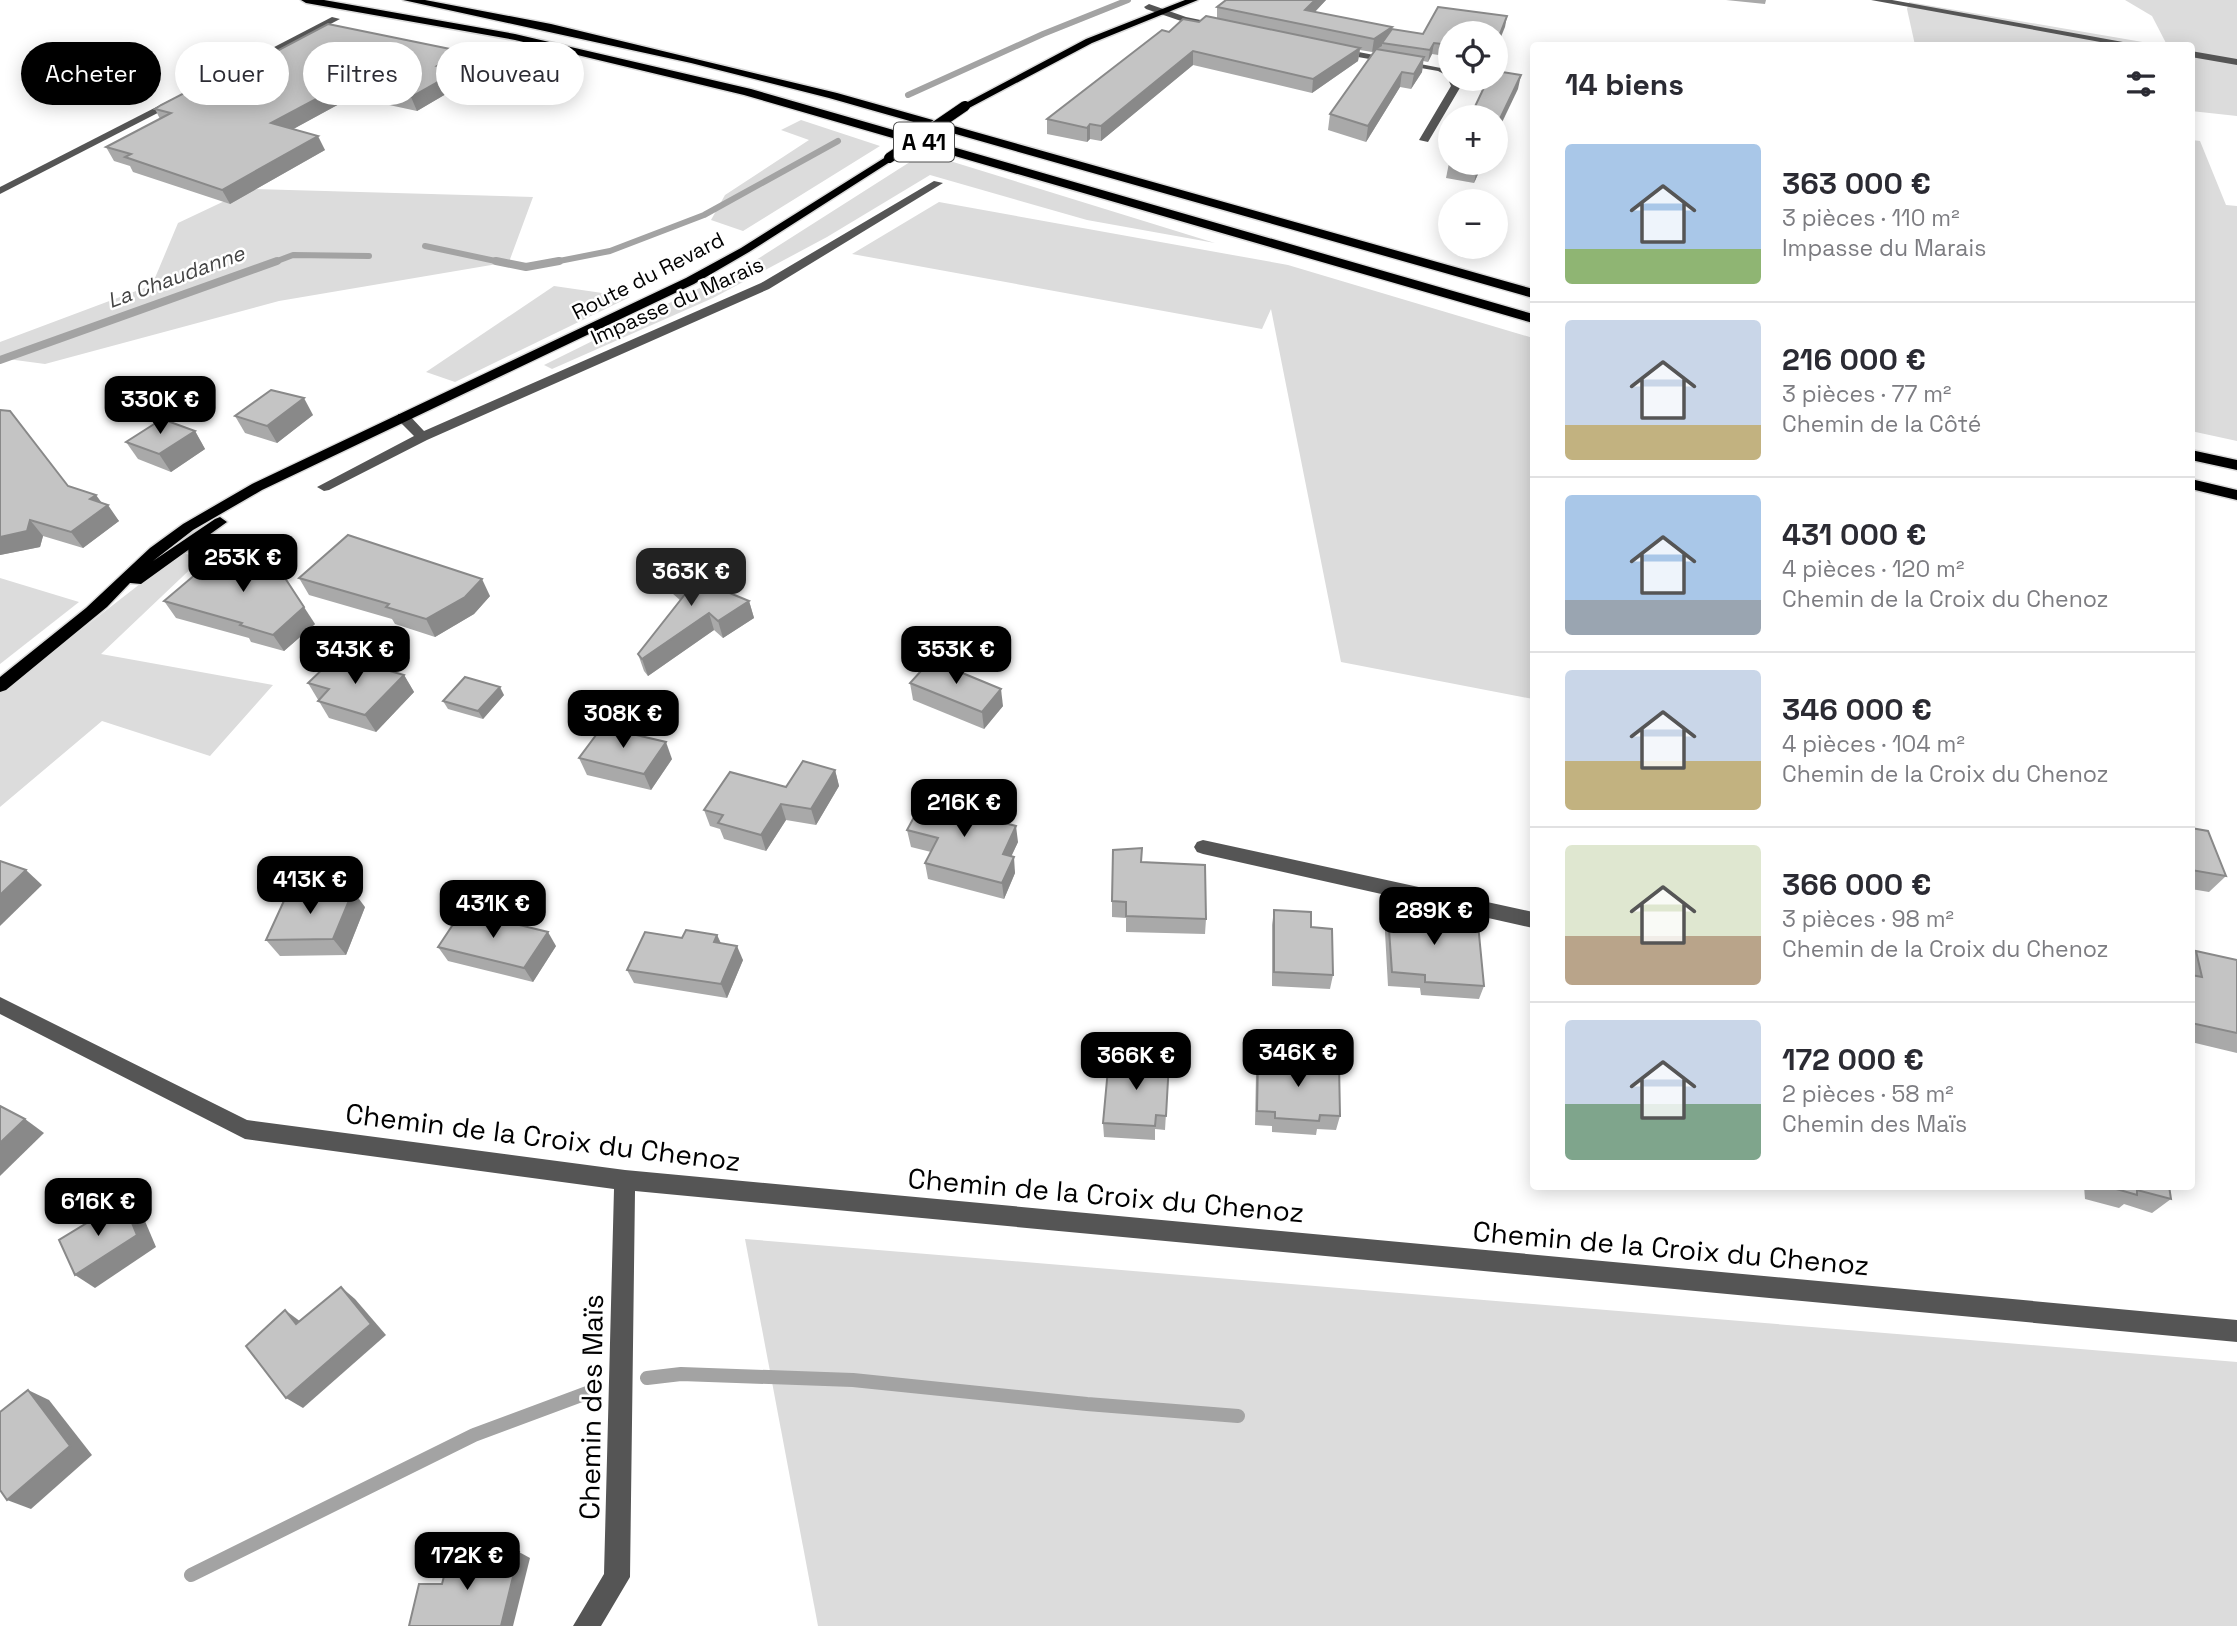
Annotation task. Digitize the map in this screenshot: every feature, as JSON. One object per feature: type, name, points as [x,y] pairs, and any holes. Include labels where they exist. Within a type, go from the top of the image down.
[{"type":"highway","name":"A 41","points":[[306,0],[514,37],[712,83],[1530,318]]},
{"type":"highway","name":"A 41","points":[[408,0],[616,40],[768,77],[1530,292]]},
{"type":"highway","points":[[2195,456],[2237,465]]},
{"type":"highway","points":[[2195,485],[2237,495]]},
{"type":"main road","name":"Route du Revard","points":[[0,686],[93,609],[202,533],[332,451],[690,281],[745,250],[889,158],[1002,79],[1056,46],[1169,0]]},
{"type":"main road","name":"Route du Revard","points":[[965,106],[1078,47],[1193,0]]},
{"type":"street","points":[[1876,0],[2118,42]]},
{"type":"street","points":[[1149,7],[1232,29]]},
{"type":"street","points":[[0,191],[335,19]]},
{"type":"street","points":[[1329,49],[1438,72]]},
{"type":"street","points":[[2195,55],[2237,62]]},
{"type":"street","points":[[1424,140],[1453,91]]},
{"type":"street","name":"Impasse du Marais","points":[[324,487],[422,438],[765,286],[938,183]]},
{"type":"street","points":[[403,418],[422,438]]},
{"type":"street","points":[[1203,847],[1530,919]]},
{"type":"street","name":"Chemin de la Croix du Chenoz","points":[[0,1006],[245,1129],[625,1180],[2237,1331]]},
{"type":"street","name":"Chemin des Maïs","points":[[586,1626],[617,1577],[625,1180]]},
{"type":"shaded area","points":[[2125,0],[2237,0],[2237,116],[2195,111],[2195,42],[2165,42],[2152,16]]},
{"type":"shaded area","points":[[1909,2],[2142,42],[1914,42],[1907,9]]},
{"type":"shaded area","points":[[801,120],[880,146],[743,231],[711,220],[725,195],[809,140],[781,130]]},
{"type":"shaded area","points":[[2195,140],[2200,141],[2226,205],[2237,206],[2237,441],[2195,432]]},
{"type":"shaded area","points":[[924,153],[1215,243],[1087,220],[930,175],[827,237],[713,298],[552,369],[544,365],[756,260]]},
{"type":"shaded area","points":[[250,189],[533,197],[509,262],[279,301],[45,364],[0,358],[0,342],[152,285],[178,223]]},
{"type":"shaded area","points":[[939,202],[1288,265],[1530,337],[1530,698],[1341,662],[1271,309],[1262,329],[852,254]]},
{"type":"shaded area","points":[[554,286],[630,297],[455,382],[426,372]]},
{"type":"shaded area","points":[[181,552],[201,559],[101,654],[273,685],[210,756],[102,721],[0,807],[0,693]]},
{"type":"shaded area","points":[[0,578],[79,602],[0,664]]},
{"type":"shaded area","points":[[745,1239],[2237,1362],[2237,1626],[818,1626]]},
{"type":"building","points":[[1226,0],[1315,0],[1305,10],[1392,27],[1374,39],[1217,7]]},
{"type":"building","points":[[1438,7],[1507,16],[1505,21],[1438,21],[1438,43],[1434,43],[1430,50],[1382,43],[1392,29],[1423,34]]},
{"type":"building","points":[[1206,16],[1360,48],[1313,79],[1193,51],[1101,126],[1090,124],[1087,128],[1047,119],[1162,30],[1169,32],[1183,19],[1199,22]]},
{"type":"building","points":[[328,24],[416,42],[303,42],[305,105],[271,123],[318,136],[222,190],[125,157],[131,154],[106,147],[171,113],[155,109],[175,98],[175,105],[289,105],[289,45]]},
{"type":"building","points":[[422,43],[436,46],[436,83],[422,91]]},
{"type":"building","points":[[1376,49],[1424,57],[1414,74],[1402,72],[1368,126],[1330,114]]},
{"type":"building","points":[[1508,73],[1521,75],[1507,105],[1476,105],[1482,91],[1508,91]]},
{"type":"building","points":[[271,390],[304,398],[267,426],[235,416]]},
{"type":"building","points":[[0,410],[10,411],[68,486],[96,495],[90,499],[108,505],[71,532],[30,520],[27,531],[0,537]]},
{"type":"building","points":[[162,419],[195,431],[159,454],[126,442]]},
{"type":"building","points":[[348,535],[482,579],[465,597],[426,619],[386,607],[389,604],[299,578]]},
{"type":"building","points":[[264,546],[304,607],[273,635],[240,625],[242,623],[164,601],[197,573],[207,576]]},
{"type":"building","points":[[662,565],[749,601],[718,621],[709,613],[642,659],[638,654],[686,593],[659,570]]},
{"type":"building","points":[[931,660],[1001,689],[982,712],[910,683]]},
{"type":"building","points":[[331,661],[353,667],[358,662],[404,675],[365,715],[318,701],[329,689],[308,683]]},
{"type":"building","points":[[465,677],[500,687],[478,711],[443,701]]},
{"type":"building","points":[[602,727],[666,742],[644,774],[579,758]]},
{"type":"building","points":[[803,761],[835,770],[811,809],[781,804],[761,835],[718,823],[723,815],[704,810],[730,772],[786,787]]},
{"type":"building","points":[[927,793],[958,801],[954,810],[1016,826],[1003,854],[1014,857],[1002,883],[925,863],[938,838],[907,830]]},
{"type":"building","points":[[2195,829],[2208,831],[2226,876],[2195,871]]},
{"type":"building","points":[[1142,848],[1141,862],[1205,865],[1206,919],[1126,916],[1126,902],[1112,901],[1113,850]]},
{"type":"building","points":[[0,861],[26,870],[0,895]]},
{"type":"building","points":[[353,891],[333,939],[266,940],[288,892]]},
{"type":"building","points":[[1387,901],[1418,902],[1420,921],[1478,924],[1484,986],[1425,982],[1425,975],[1392,972]]},
{"type":"building","points":[[1274,910],[1311,912],[1311,927],[1332,929],[1333,975],[1274,972]]},
{"type":"building","points":[[462,911],[548,932],[524,968],[438,947]]},
{"type":"building","points":[[686,930],[717,935],[714,942],[737,946],[721,984],[627,970],[645,932],[682,938]]},
{"type":"building","points":[[2196,951],[2237,960],[2237,1033],[2195,1024],[2195,976],[2202,977]]},
{"type":"building","points":[[1109,1058],[1169,1062],[1166,1116],[1156,1115],[1155,1126],[1103,1123]]},
{"type":"building","points":[[1258,1058],[1309,1058],[1309,1063],[1339,1065],[1340,1116],[1320,1115],[1319,1121],[1275,1118],[1275,1112],[1257,1111]]},
{"type":"building","points":[[0,1106],[25,1119],[0,1143]]},
{"type":"building","points":[[2120,1190],[2137,1190],[2137,1195]]},
{"type":"building","points":[[2137,1190],[2170,1190],[2171,1199]]},
{"type":"building","points":[[123,1201],[137,1235],[75,1275],[59,1240]]},
{"type":"building","points":[[341,1287],[371,1324],[286,1398],[246,1346],[285,1310],[296,1324]]},
{"type":"building","points":[[28,1390],[70,1446],[7,1500],[0,1490],[0,1412]]},
{"type":"building","points":[[519,1552],[501,1626],[409,1626],[419,1584],[442,1584],[450,1553]]},
{"type":"waterway","name":"La Chaudanne","points":[[908,95],[1043,34],[1128,0]]},
{"type":"waterway","points":[[549,263],[610,251],[704,215],[838,141]]},
{"type":"waterway","points":[[425,246],[505,263]]},
{"type":"waterway","name":"La Chaudanne","points":[[272,263],[293,255],[369,256]]},
{"type":"waterway","name":"La Chaudanne","points":[[0,360],[277,261]]},
{"type":"waterway","points":[[496,261],[526,267],[559,261]]},
{"type":"waterway","points":[[647,1378],[681,1374],[853,1380],[1087,1404],[1238,1416]]},
{"type":"waterway","points":[[191,1575],[474,1435],[595,1390]]}]
